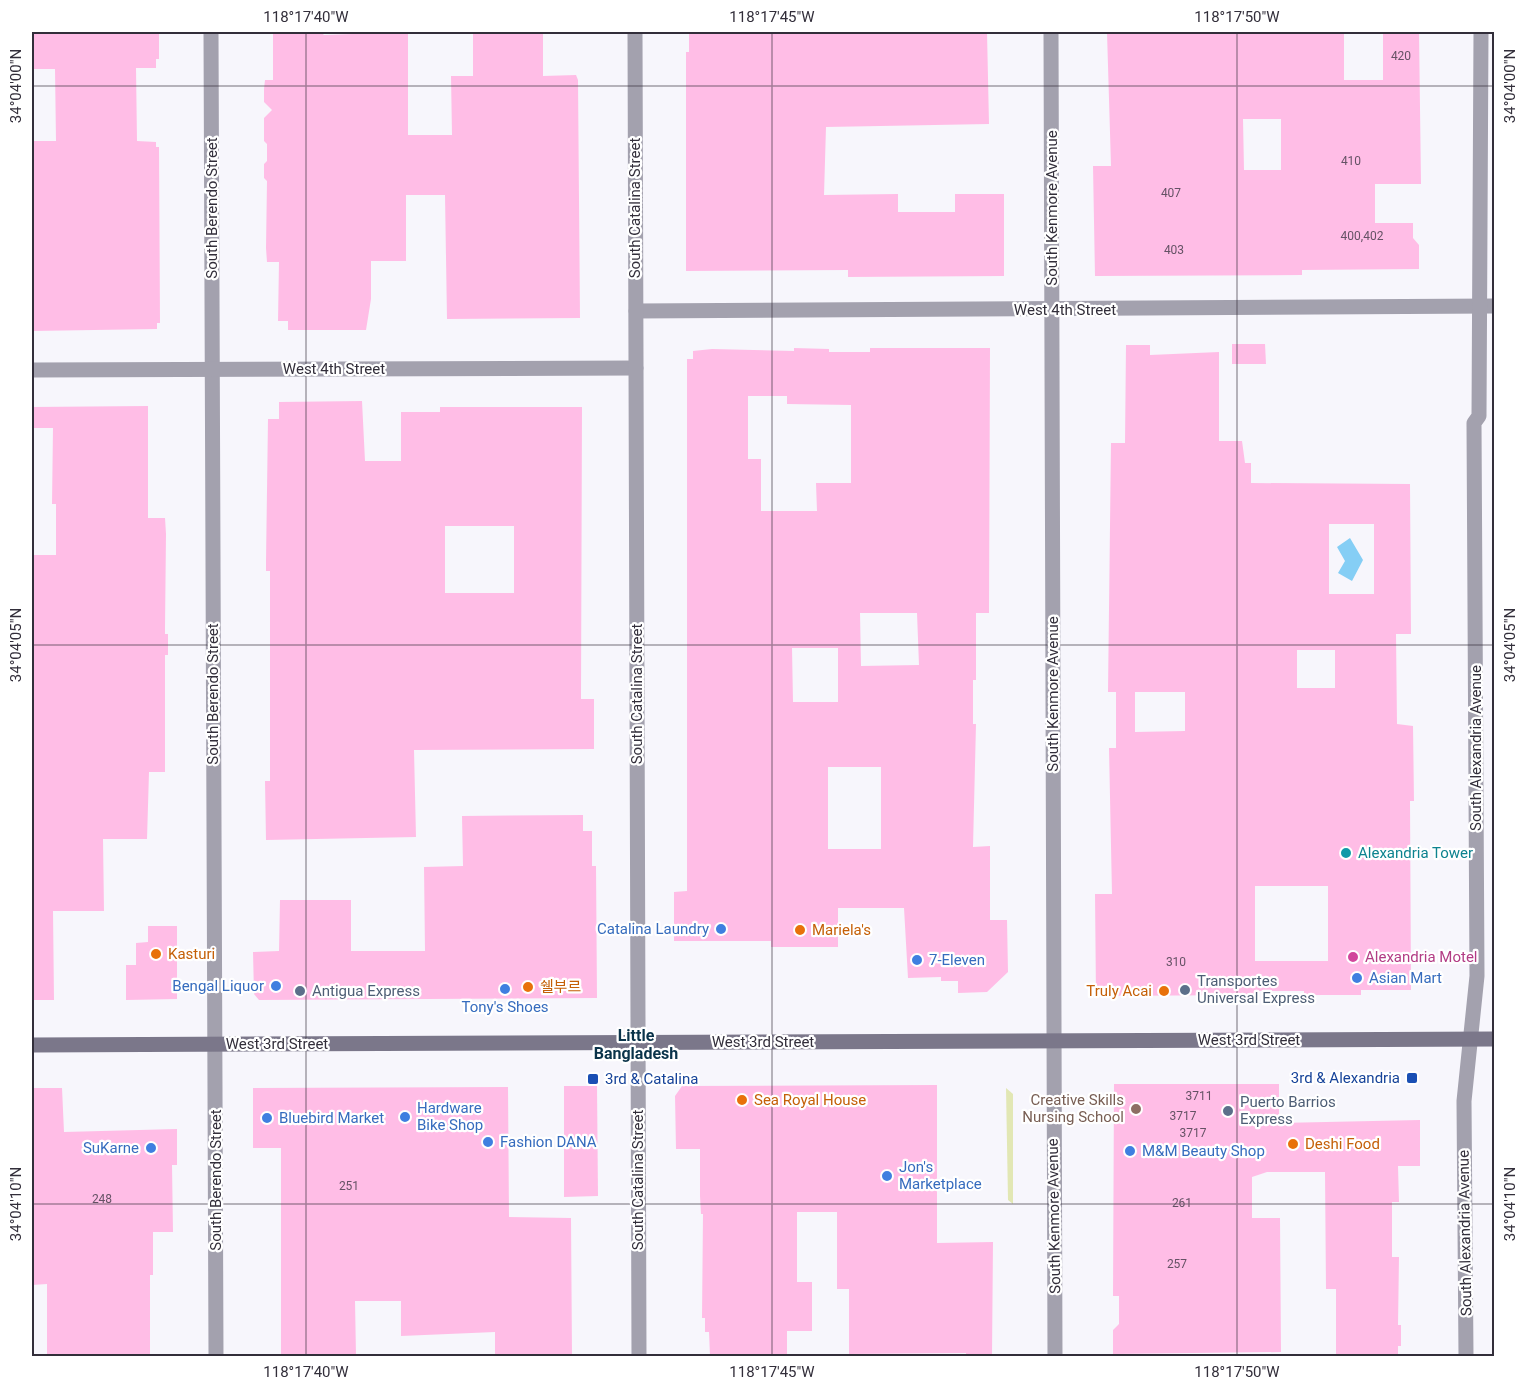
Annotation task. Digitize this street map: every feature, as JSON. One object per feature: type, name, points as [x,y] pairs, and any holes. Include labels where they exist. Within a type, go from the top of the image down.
[{"type":"main road","name":"West 3rd Street","points":[[32,1045],[1494,1040]]},
{"type":"street","name":"South Berendo Street","points":[[211,32],[216,1356]]},
{"type":"street","name":"South Catalina Street","points":[[635,32],[639,1356]]},
{"type":"street","name":"South Kenmore Avenue","points":[[1051,32],[1052,1043],[1055,1356]]},
{"type":"street","name":"South Alexandria Avenue","points":[[1466,1356],[1464,1101],[1477,976],[1474,423],[1479,416],[1488,306],[1481,32]]},
{"type":"street","name":"West 4th Street","points":[[636,311],[1488,306]]},
{"type":"street","name":"West 4th Street","points":[[32,370],[636,368]]},
{"type":"green space","points":[[1006,1088],[1013,1094],[1013,1204],[1008,1200]]},
{"type":"water","points":[[1350,538],[1363,560],[1352,581],[1338,573],[1345,561],[1337,547]]},
{"type":"building","points":[[32,32],[159,32],[159,59],[156,59],[156,68],[136,68],[137,141],[156,142],[156,147],[159,147],[160,323],[157,323],[157,329],[32,331],[32,141],[56,141],[55,69],[32,69]]},
{"type":"building","points":[[273,32],[321,32],[324,35],[408,32],[408,135],[452,135],[451,76],[473,76],[473,32],[543,32],[543,76],[576,75],[578,80],[580,318],[447,319],[445,195],[406,195],[406,261],[371,261],[371,299],[366,330],[288,330],[288,321],[278,321],[279,262],[267,262],[267,181],[264,178],[267,144],[264,141],[264,118],[272,110],[264,102],[264,89],[265,80],[273,80]]},
{"type":"building","points":[[689,32],[987,32],[989,124],[826,127],[824,195],[898,194],[898,212],[955,212],[955,194],[1004,194],[1004,276],[848,277],[848,270],[686,271],[686,52],[689,52]]},
{"type":"building","points":[[1107,32],[1344,32],[1344,80],[1383,80],[1383,32],[1419,32],[1421,184],[1375,184],[1375,223],[1413,223],[1413,238],[1419,245],[1419,269],[1302,270],[1302,275],[1095,276],[1093,166],[1111,166]],"holes":[[[1243,119],[1281,119],[1281,170],[1244,170]]]},
{"type":"building","points":[[1232,344],[1265,344],[1266,364],[1232,364]]},
{"type":"building","points":[[1126,345],[1150,345],[1150,355],[1219,352],[1219,441],[1242,441],[1245,463],[1251,463],[1251,483],[1410,484],[1411,634],[1396,634],[1397,724],[1413,726],[1414,801],[1410,801],[1411,990],[1361,990],[1361,995],[1304,995],[1304,991],[1255,991],[1255,995],[1096,996],[1095,894],[1112,894],[1109,748],[1116,748],[1116,692],[1108,692],[1111,443],[1125,443]],"holes":[[[1329,524],[1374,524],[1374,594],[1329,594]],[[1297,650],[1335,650],[1335,688],[1297,688]],[[1135,692],[1185,692],[1185,731],[1135,732]],[[1255,886],[1328,886],[1328,961],[1255,961]]]},
{"type":"building","points":[[794,348],[829,349],[829,352],[870,352],[870,348],[990,348],[989,613],[976,613],[976,680],[973,680],[973,724],[976,724],[973,847],[990,846],[990,920],[1007,920],[1008,972],[987,992],[958,993],[958,981],[941,981],[941,977],[908,978],[904,908],[838,908],[838,947],[771,947],[771,941],[674,941],[674,892],[687,891],[687,359],[693,359],[693,351],[712,349],[794,351]],"holes":[[[748,396],[787,396],[787,404],[851,405],[851,483],[816,483],[817,511],[761,511],[761,459],[748,459]],[[860,613],[917,613],[919,665],[861,666]],[[792,648],[838,648],[838,702],[793,702]],[[828,767],[881,767],[881,849],[828,849]]]},
{"type":"building","points":[[362,401],[365,461],[401,461],[401,412],[440,412],[440,407],[582,407],[581,699],[594,699],[594,749],[414,750],[416,837],[266,840],[265,781],[270,781],[270,571],[266,571],[268,419],[279,419],[279,402]],"holes":[[[445,526],[514,526],[514,593],[445,593]]]},
{"type":"building","points":[[148,406],[148,518],[165,518],[166,534],[165,634],[168,634],[168,655],[165,655],[165,772],[149,772],[147,839],[103,839],[104,911],[53,911],[54,1000],[32,1000],[32,555],[56,555],[56,504],[52,504],[53,428],[32,428],[32,407]]},
{"type":"building","points":[[583,815],[583,831],[592,831],[592,866],[596,866],[597,998],[259,1000],[254,994],[253,952],[279,951],[280,900],[351,900],[351,951],[425,951],[424,867],[463,866],[462,816]]},
{"type":"building","name":"Kasturi","points":[[148,926],[177,926],[177,999],[126,1000],[126,965],[136,965],[136,943],[148,942]]},
{"type":"building","points":[[1114,1084],[1279,1084],[1279,1123],[1420,1120],[1420,1166],[1398,1166],[1399,1202],[1392,1202],[1392,1257],[1399,1257],[1398,1325],[1401,1325],[1401,1346],[1398,1346],[1398,1355],[1336,1356],[1336,1289],[1326,1289],[1325,1172],[1267,1172],[1252,1177],[1252,1218],[1280,1218],[1281,1352],[1113,1354],[1113,1330],[1119,1324],[1119,1296],[1113,1296]]},
{"type":"building","points":[[937,1085],[937,1243],[993,1242],[992,1356],[966,1356],[966,1353],[849,1354],[849,1289],[837,1289],[837,1212],[797,1212],[797,1282],[812,1282],[812,1331],[787,1331],[787,1356],[710,1356],[709,1332],[705,1332],[705,1318],[702,1318],[703,1214],[701,1214],[700,1196],[700,1149],[676,1149],[675,1096],[682,1086]]},
{"type":"building","points":[[564,1086],[597,1086],[598,1196],[564,1197]]},
{"type":"building","points":[[508,1087],[509,1217],[571,1218],[572,1356],[495,1356],[495,1332],[401,1336],[401,1301],[355,1301],[356,1356],[281,1356],[281,1148],[253,1148],[253,1088]]},
{"type":"building","points":[[32,1088],[62,1088],[64,1132],[177,1129],[177,1165],[172,1165],[173,1232],[153,1232],[153,1275],[150,1275],[150,1356],[47,1356],[47,1284],[32,1285]]},
{"type":"place","name":"Alexandria Tower","points":[[1346,853]]},
{"type":"place","name":"Catalina Laundry","points":[[721,929]]},
{"type":"place","name":"Mariela's","points":[[800,930]]},
{"type":"place","name":"Kasturi","points":[[156,954]]},
{"type":"place","name":"Alexandria Motel","points":[[1353,957]]},
{"type":"place","name":"7-Eleven","points":[[917,960]]},
{"type":"place","name":"Asian Mart","points":[[1357,978]]},
{"type":"place","name":"Bengal Liquor","points":[[276,986]]},
{"type":"place","name":"쉘부르","points":[[528,987]]},
{"type":"place","name":"Tony's Shoes","points":[[505,989]]},
{"type":"place","name":"Transportes Universal Express","points":[[1185,990]]},
{"type":"place","name":"Antigua Express","points":[[300,991]]},
{"type":"place","name":"Truly Acai","points":[[1164,991]]},
{"type":"place","name":"3rd & Alexandria","points":[[1412,1078]]},
{"type":"place","name":"3rd & Catalina","points":[[593,1079]]},
{"type":"place","name":"Sea Royal House","points":[[742,1100]]},
{"type":"place","name":"Creative Skills Nursing School","points":[[1136,1109]]},
{"type":"place","name":"Puerto Barrios Express","points":[[1228,1111]]},
{"type":"place","name":"Hardware Bike Shop","points":[[405,1117]]},
{"type":"place","name":"Bluebird Market","points":[[267,1118]]},
{"type":"place","name":"Fashion DANA","points":[[488,1142]]},
{"type":"place","name":"Deshi Food","points":[[1293,1144]]},
{"type":"place","name":"SuKarne","points":[[151,1148]]},
{"type":"place","name":"M&M Beauty Shop","points":[[1130,1151]]},
{"type":"place","name":"Jon's Marketplace","points":[[887,1176]]},
{"type":"district","name":"Little Bangladesh","points":[[636,1044]]}]
